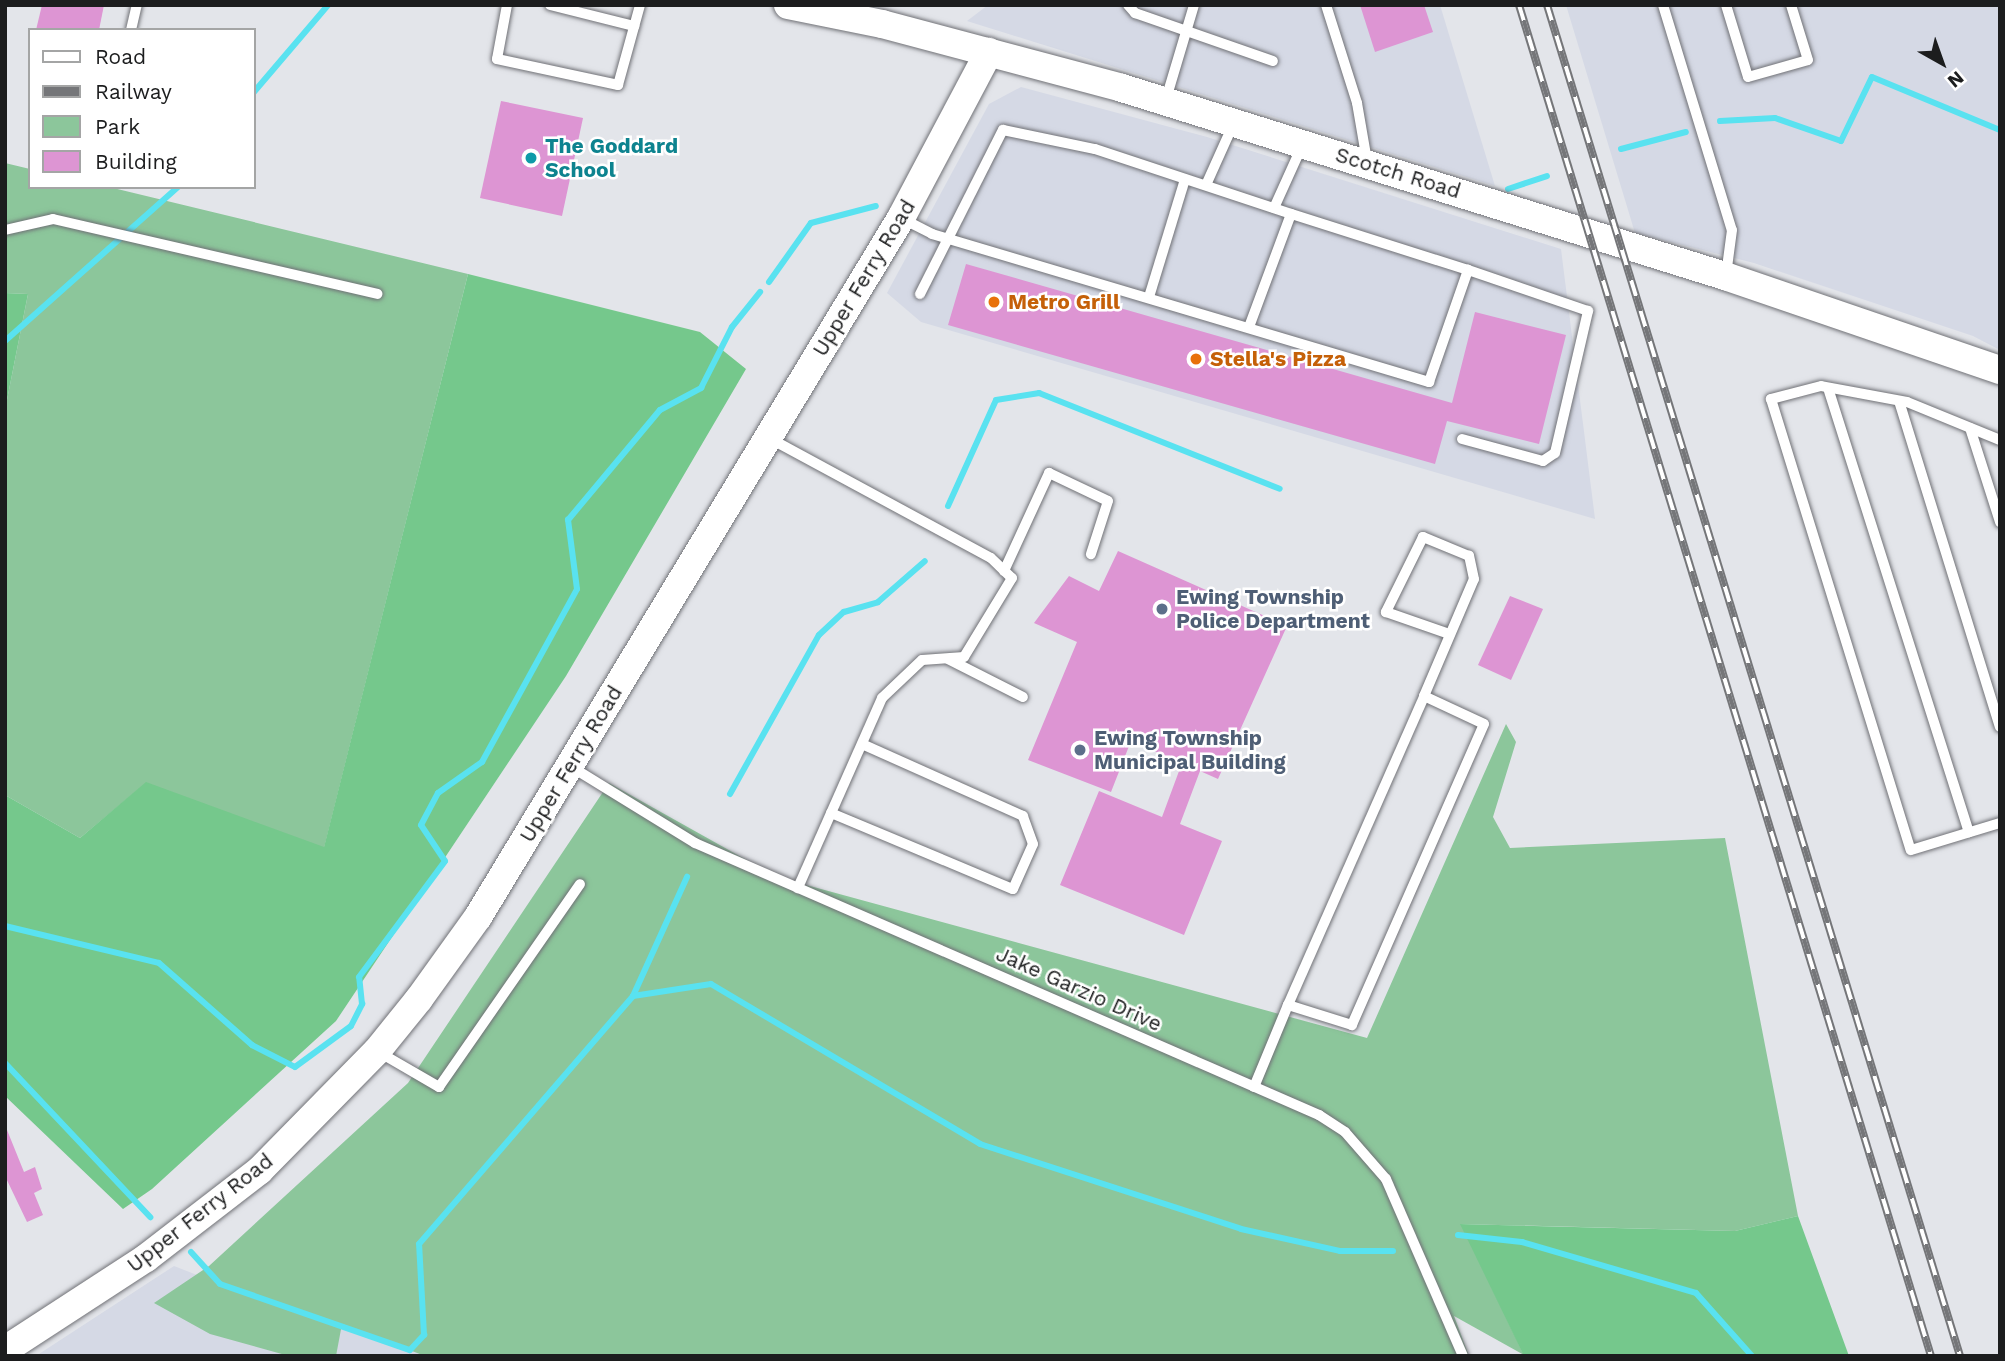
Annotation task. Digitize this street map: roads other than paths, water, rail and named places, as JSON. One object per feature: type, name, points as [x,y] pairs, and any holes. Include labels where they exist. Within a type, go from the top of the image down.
[{"type":"main road","name":"Scotch Road","points":[[788,5],[989,52],[1234,122],[1725,276],[2000,370]]},
{"type":"main road","name":"Upper Ferry Road","points":[[5,1350],[146,1258],[259,1171],[377,1051],[478,917],[901,218],[989,52]]},
{"type":"lane","points":[[131,28],[137,5]]},
{"type":"lane","points":[[507,5],[497,58],[618,85],[639,5]]},
{"type":"lane","points":[[550,5],[634,26]]},
{"type":"lane","points":[[1128,5],[1135,13],[1273,61]]},
{"type":"lane","points":[[1165,102],[1194,5]]},
{"type":"lane","points":[[1326,5],[1357,103],[1367,164]]},
{"type":"lane","points":[[1662,5],[1732,230],[1725,276]]},
{"type":"lane","points":[[1726,5],[1748,78],[1808,60],[1791,5]]},
{"type":"lane","points":[[1206,185],[1234,122]]},
{"type":"lane","points":[[920,294],[1003,130],[1095,149],[1588,311],[1555,453],[1544,461],[1462,439]]},
{"type":"lane","points":[[1274,208],[1303,144]]},
{"type":"lane","points":[[1149,297],[1185,178]]},
{"type":"lane","points":[[1249,327],[1291,214]]},
{"type":"lane","points":[[901,218],[947,238],[1429,382],[1468,270]]},
{"type":"lane","points":[[5,230],[53,219],[377,295]]},
{"type":"lane","points":[[1828,388],[1969,832]]},
{"type":"lane","points":[[2000,440],[1899,401],[1828,388],[1772,399],[1911,850],[2000,822]]},
{"type":"lane","points":[[1899,401],[2000,727]]},
{"type":"lane","points":[[1970,428],[2000,522]]},
{"type":"lane","points":[[769,438],[991,558],[1012,578],[964,657],[922,660],[881,698],[799,888]]},
{"type":"lane","points":[[1004,571],[1049,473],[1108,501],[1091,554]]},
{"type":"lane","points":[[1254,1087],[1474,579],[1469,556],[1423,537],[1386,612],[1449,634]]},
{"type":"lane","points":[[946,658],[1023,697]]},
{"type":"lane","points":[[1288,1005],[1352,1025],[1484,724],[1424,696]]},
{"type":"lane","points":[[831,813],[1013,888],[1033,844],[1023,816],[862,744]]},
{"type":"lane","name":"Jake Garzio Drive","points":[[570,766],[695,843],[1319,1115],[1367,1154],[1399,1205],[1463,1356]]},
{"type":"lane","points":[[377,1051],[439,1087],[580,884]]},
{"type":"waterway","points":[[256,90],[328,5]]},
{"type":"waterway","points":[[1720,121],[1775,118],[1841,141],[1872,77],[2000,130]]},
{"type":"waterway","points":[[1621,149],[1686,132]]},
{"type":"waterway","points":[[1508,189],[1547,176]]},
{"type":"waterway","points":[[5,341],[176,189]]},
{"type":"waterway","points":[[769,282],[811,223],[876,206]]},
{"type":"waterway","points":[[5,926],[159,963],[252,1045],[295,1067],[351,1026],[362,1004],[359,977],[445,861],[421,825],[438,793],[482,762],[577,589],[568,520],[660,410],[701,388],[732,327],[760,292]]},
{"type":"waterway","points":[[948,506],[996,400],[1039,393],[1280,489]]},
{"type":"waterway","points":[[730,794],[819,635],[844,612],[878,602],[925,561]]},
{"type":"waterway","points":[[633,996],[687,877]]},
{"type":"waterway","points":[[191,1252],[220,1284],[410,1350],[424,1335],[419,1244],[633,996],[711,984],[980,1144],[1241,1229],[1340,1251],[1393,1251]]},
{"type":"waterway","points":[[5,1063],[150,1217]]},
{"type":"waterway","points":[[1458,1235],[1522,1242],[1696,1293],[1752,1356]]},
{"type":"railway","points":[[1519,5],[1931,1356]]},
{"type":"railway","points":[[1547,5],[1960,1356]]},
{"type":"place","name":"The Goddard School","points":[[531,158]]},
{"type":"place","name":"Metro Grill","points":[[994,302]]},
{"type":"place","name":"Stella's Pizza","points":[[1196,359]]},
{"type":"place","name":"Ewing Township Police Department","points":[[1162,609]]},
{"type":"place","name":"Ewing Township Municipal Building","points":[[1080,750]]}]
